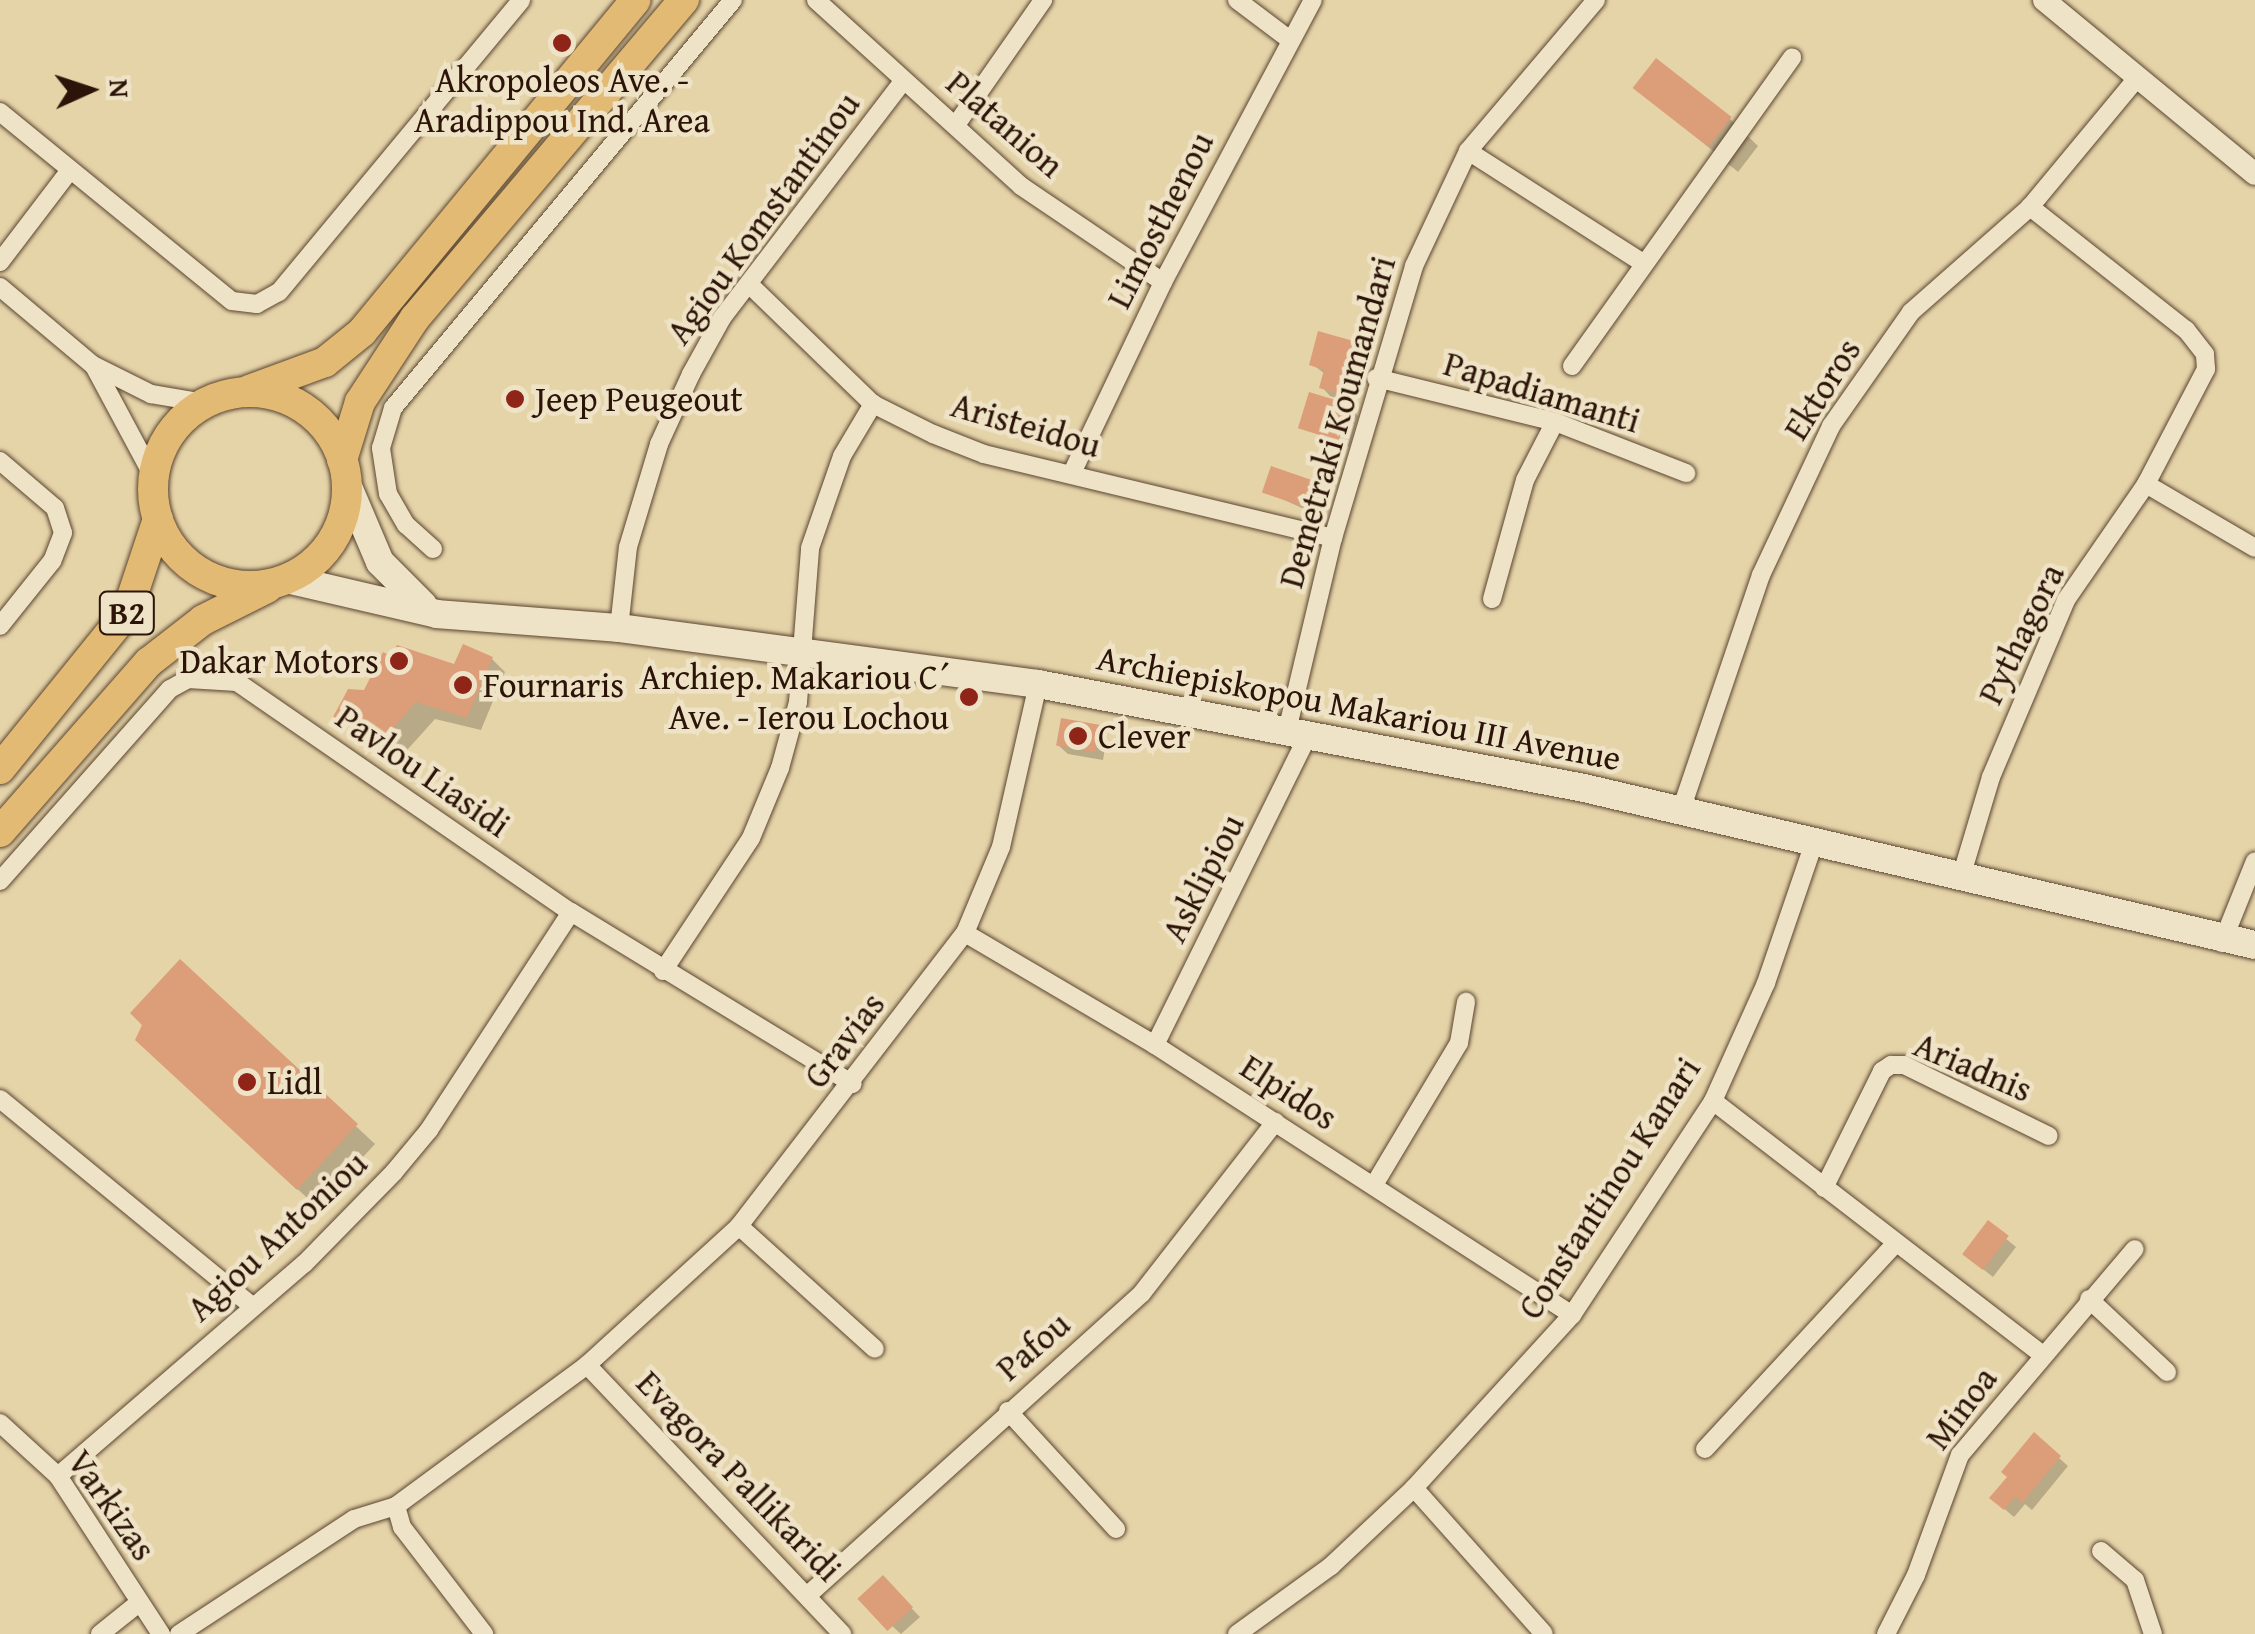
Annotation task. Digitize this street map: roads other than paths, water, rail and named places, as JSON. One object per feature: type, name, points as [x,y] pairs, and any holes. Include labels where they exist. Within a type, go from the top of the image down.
[{"type":"highway","name":"B2","points":[[0,770],[127,612],[158,519],[154,478],[165,442],[205,403],[302,373],[362,332],[636,0]]},
{"type":"highway","name":"B2","points":[[0,832],[149,662],[202,620],[282,580],[332,540],[360,402],[415,318],[684,0]]},
{"type":"highway","name":"B2","points":[[236,393],[271,394],[306,410],[344,471]]},
{"type":"highway","name":"B2","points":[[158,519],[178,554],[203,574],[248,586],[282,580]]},
{"type":"main road","points":[[344,471],[380,562],[405,592],[437,614]]},
{"type":"main road","name":"Archiepiskopou Makariou III Avenue","points":[[282,580],[437,614],[619,628],[800,649],[1038,684],[1681,810],[2222,942],[2255,945]]},
{"type":"street","points":[[0,112],[232,301],[267,301],[522,0]]},
{"type":"street","points":[[433,549],[406,525],[388,494],[382,448],[393,408],[733,0]]},
{"type":"street","name":"Platanion","points":[[816,0],[903,80],[958,122],[1021,186],[1162,282]]},
{"type":"street","points":[[958,122],[1044,0]]},
{"type":"street","points":[[1237,0],[1290,40]]},
{"type":"street","name":"Limosthenou","points":[[1072,474],[1162,282],[1313,0]]},
{"type":"street","name":"Demetraki Koumandari","points":[[1296,737],[1333,538],[1376,378],[1414,266],[1468,151],[1596,0]]},
{"type":"street","points":[[2044,0],[2255,174]]},
{"type":"street","points":[[1572,366],[1792,58]]},
{"type":"street","name":"Ektoros","points":[[1681,810],[1760,575],[1831,426],[1910,312],[2030,208],[2137,78]]},
{"type":"street","name":"Agiou Komstantinou","points":[[619,628],[628,547],[659,444],[722,318],[903,80]]},
{"type":"street","points":[[1468,151],[1643,263]]},
{"type":"street","points":[[0,262],[70,170]]},
{"type":"street","name":"Pythagora","points":[[1961,877],[1991,777],[2066,600],[2146,484],[2206,369],[2204,354],[2186,330],[2030,208]]},
{"type":"street","name":"Aristeidou","points":[[750,285],[872,404],[984,454],[1333,538]]},
{"type":"street","points":[[0,287],[92,364],[151,394],[205,403]]},
{"type":"street","points":[[92,364],[125,414],[154,478]]},
{"type":"street","name":"Papadiamanti","points":[[1376,378],[1555,422],[1686,473]]},
{"type":"street","points":[[662,971],[751,838],[798,702],[810,548],[822,506],[872,404]]},
{"type":"street","points":[[1492,599],[1525,480],[1555,422]]},
{"type":"street","points":[[0,461],[54,508],[63,532],[52,561],[0,626]]},
{"type":"street","points":[[2146,484],[2255,548]]},
{"type":"street","name":"Pavlou Liasidi","points":[[0,882],[170,689],[188,678],[215,677],[237,682],[570,912],[853,1084]]},
{"type":"street","name":"Gravias","points":[[180,1634],[354,1520],[396,1506],[587,1365],[739,1226],[853,1084],[964,932],[1001,847],[1038,684]]},
{"type":"street","name":"Asklipiou","points":[[1155,1044],[1296,737]]},
{"type":"street","name":"Constantinou Kanari","points":[[1237,1634],[1331,1566],[1414,1488],[1572,1315],[1714,1101],[1766,983],[1815,840]]},
{"type":"street","points":[[2222,942],[2255,860]]},
{"type":"street","name":"Agiou Antoniou","points":[[58,1476],[349,1222],[429,1130],[570,912]]},
{"type":"street","name":"Elpidos","points":[[964,932],[1155,1044],[1572,1315]]},
{"type":"street","points":[[1374,1185],[1459,1044],[1466,1002]]},
{"type":"street","name":"Ariadnis","points":[[1824,1188],[1891,1064],[2049,1136]]},
{"type":"street","points":[[0,1099],[252,1306]]},
{"type":"street","points":[[1714,1101],[1894,1245],[2043,1355]]},
{"type":"street","name":"Pafou","points":[[808,1594],[1142,1293],[1275,1122]]},
{"type":"street","points":[[739,1226],[874,1349]]},
{"type":"street","points":[[1705,1450],[1894,1245]]},
{"type":"street","name":"Minoa","points":[[1886,1634],[1916,1575],[1960,1455],[2135,1249]]},
{"type":"street","points":[[2090,1299],[2167,1372]]},
{"type":"street","name":"Evagora Pallikaridi","points":[[587,1365],[842,1634]]},
{"type":"street","points":[[1008,1411],[1116,1529]]},
{"type":"street","name":"Varkizas","points":[[0,1423],[58,1476],[161,1634]]},
{"type":"street","points":[[1414,1488],[1544,1634]]},
{"type":"street","points":[[396,1506],[402,1527],[484,1634]]},
{"type":"street","points":[[2101,1551],[2135,1580],[2153,1634]]},
{"type":"street","points":[[100,1634],[140,1602]]},
{"type":"place","name":"Akropoleos Ave. - Aradippou Ind. Area","points":[[562,43]]},
{"type":"place","name":"Jeep Peugeout","points":[[515,399]]},
{"type":"place","name":"Dakar Motors","points":[[399,661]]},
{"type":"place","name":"Fournaris","points":[[463,685]]},
{"type":"place","name":"Archiep. Makariou C´ Ave. - Ierou Lochou","points":[[969,697]]},
{"type":"place","name":"Clever","points":[[1078,736]]},
{"type":"place","name":"Lidl","points":[[247,1082]]}]
